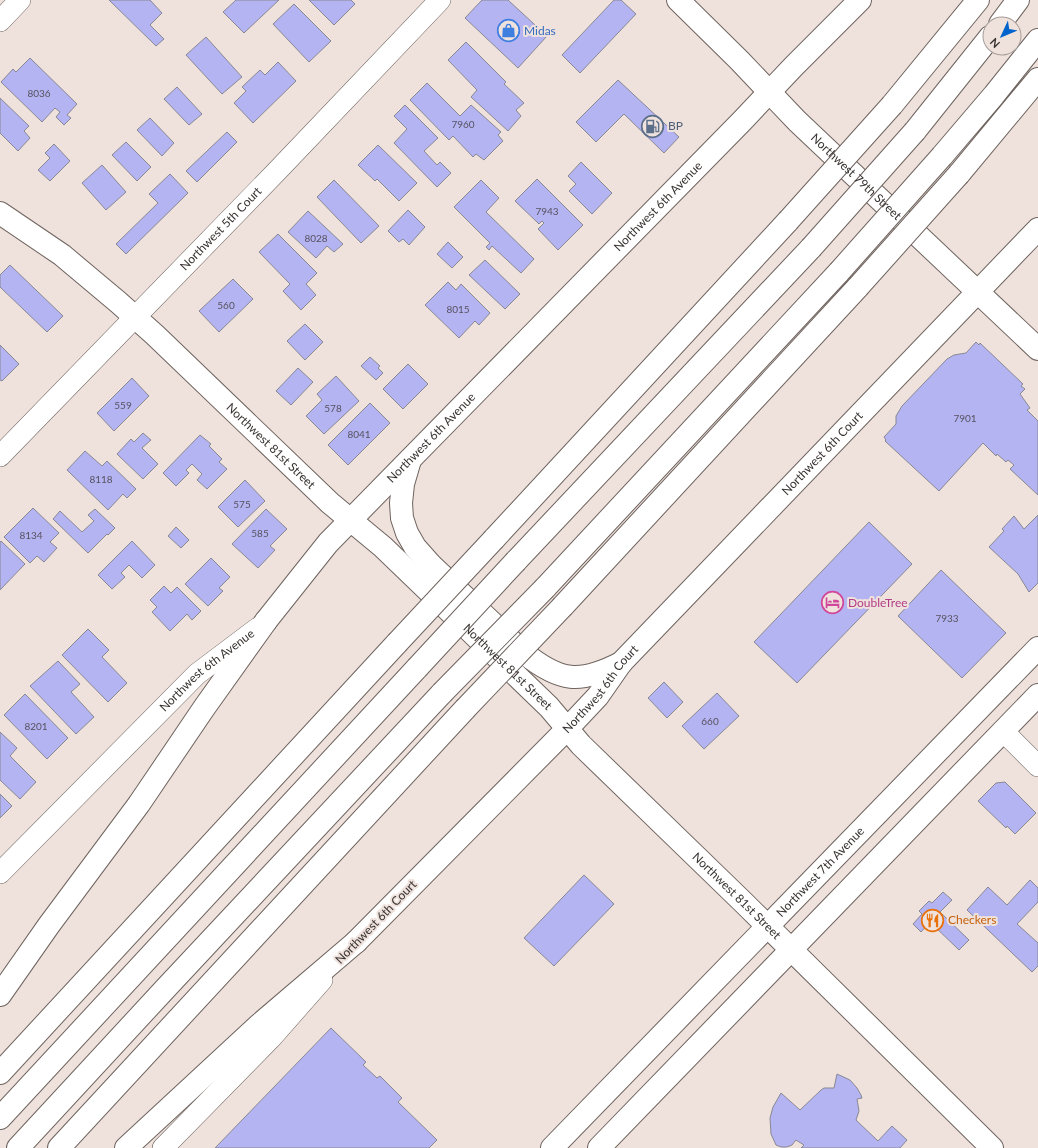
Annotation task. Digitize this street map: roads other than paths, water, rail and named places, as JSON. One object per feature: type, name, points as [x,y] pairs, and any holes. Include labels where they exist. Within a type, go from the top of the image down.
[{"type":"main road","name":"Northwest 79th Street","points":[[678,0],[739,60],[803,127],[1038,349]]},
{"type":"main road","name":"Northwest 6th Avenue","points":[[266,622],[328,543],[860,0]]},
{"type":"main road","points":[[0,1073],[788,221],[892,106],[978,0]]},
{"type":"main road","points":[[1006,16],[1018,0]]},
{"type":"main road","points":[[18,1148],[442,693],[545,588],[839,272],[942,156],[1038,40]]},
{"type":"main road","points":[[0,1118],[516,561],[811,248],[915,131],[982,47]]},
{"type":"main road","points":[[58,1148],[858,287],[959,174],[1038,79]]},
{"type":"main road","name":"Northwest 81st Street","points":[[0,213],[62,255],[101,287],[135,317],[330,503],[383,547],[549,707],[581,745],[992,1148]]},
{"type":"main road","name":"Northwest 6th Court","points":[[356,942],[598,696],[621,663],[1038,230]]},
{"type":"main road","points":[[410,459],[403,484],[401,503],[402,518],[407,533],[415,547],[431,565],[524,653],[550,671],[564,676],[577,678],[606,671],[621,663]]},
{"type":"main road","points":[[0,995],[49,924],[139,804],[212,697],[266,622]]},
{"type":"main road","name":"Northwest 7th Avenue","points":[[552,1148],[1038,648]]},
{"type":"main road","points":[[599,1148],[1038,695]]},
{"type":"main road","points":[[126,1148],[260,1024],[356,942]]},
{"type":"street","points":[[0,21],[20,0]]},
{"type":"street","name":"Northwest 5th Court","points":[[0,456],[279,169],[440,0]]},
{"type":"street","name":"Northwest 6th Avenue","points":[[0,872],[197,674],[266,622]]},
{"type":"street","points":[[1003,731],[1038,766]]},
{"type":"street","name":"Northwest 6th Court","points":[[163,1148],[271,1038],[356,942]]},
{"type":"place","name":"Midas","points":[[509,31]]},
{"type":"place","name":"BP","points":[[652,126]]},
{"type":"place","name":"DoubleTree","points":[[833,603]]},
{"type":"place","name":"Checkers","points":[[933,920]]}]
